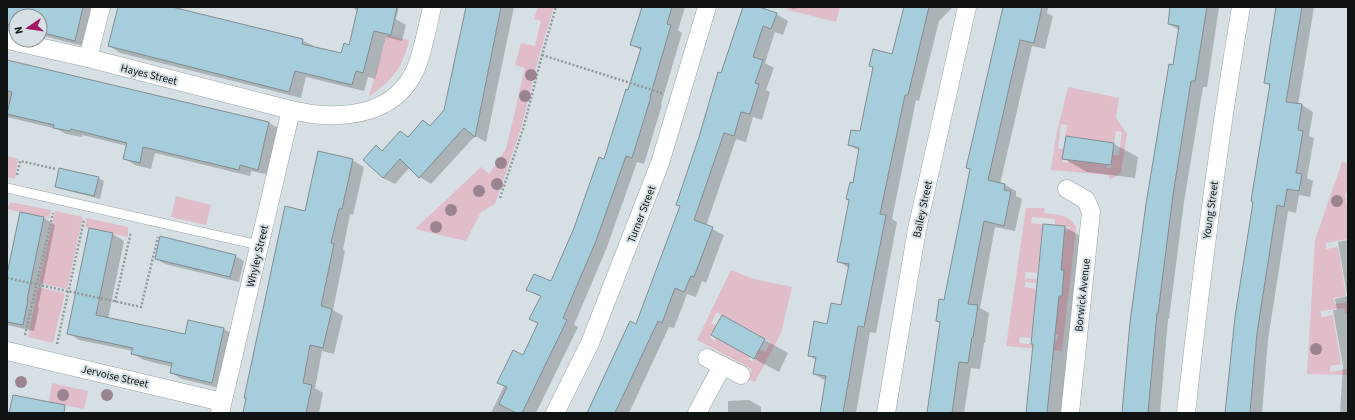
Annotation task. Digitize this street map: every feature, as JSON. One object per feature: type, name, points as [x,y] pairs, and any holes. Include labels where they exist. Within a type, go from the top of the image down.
[{"type":"street","points":[[88,58],[101,7]]},
{"type":"street","name":"Hayes Street","points":[[7,40],[88,58],[291,110],[324,115],[354,114],[374,110],[390,100],[405,87],[418,64],[432,7]]},
{"type":"street","name":"Turner Street","points":[[555,413],[590,343],[660,163],[707,7]]},
{"type":"street","name":"Bailey Street","points":[[886,413],[917,229],[967,7]]},
{"type":"street","name":"Young Street","points":[[1186,413],[1204,251],[1241,7]]},
{"type":"street","name":"Whyley Street","points":[[221,407],[291,110]]},
{"type":"street","name":"Borwick Avenue","points":[[1067,190],[1086,200],[1091,212],[1070,413]]},
{"type":"street","name":"Jervoise Street","points":[[7,351],[221,407]]},
{"type":"street","points":[[697,413],[715,362],[741,376]]},
{"type":"lane","points":[[7,188],[259,245]]},
{"type":"path","points":[[500,198],[524,126],[556,7]]},
{"type":"path","points":[[542,55],[667,95]]},
{"type":"path","points":[[16,181],[20,161],[56,169]]},
{"type":"path","points":[[25,336],[54,209]]},
{"type":"path","points":[[55,351],[85,216]]},
{"type":"path","points":[[115,302],[132,227]]},
{"type":"path","points":[[7,278],[141,307],[159,231]]},
{"type":"shaded area","points":[[538,7],[554,7],[539,56],[522,125],[495,204],[481,212],[466,241],[415,229],[481,167],[489,174],[506,149],[525,68],[515,65],[521,43],[535,46],[541,21],[534,19]]},
{"type":"shaded area","points":[[787,7],[840,7],[836,22],[788,10]]},
{"type":"shaded area","points":[[387,35],[409,40],[407,50],[400,66],[390,79],[369,96]]},
{"type":"shaded area","points":[[1068,87],[1119,98],[1116,118],[1127,134],[1121,173],[1110,180],[1108,175],[1051,170],[1056,136]],"holes":[[[1061,124],[1067,125],[1065,136],[1114,143],[1116,131],[1122,132],[1119,155],[1113,155],[1111,168],[1107,168],[1107,165],[1068,160],[1068,163],[1062,162],[1064,149],[1058,148]]]},
{"type":"shaded area","points":[[7,156],[18,159],[15,179],[7,177]]},
{"type":"shaded area","points":[[1342,162],[1348,163],[1348,192],[1345,193],[1348,212],[1348,239],[1326,243],[1326,249],[1338,247],[1346,296],[1334,298],[1335,304],[1348,302],[1348,313],[1345,313],[1344,308],[1320,311],[1322,317],[1333,315],[1341,364],[1330,366],[1330,372],[1348,369],[1348,375],[1307,374],[1315,240]]},
{"type":"shaded area","points":[[176,196],[211,205],[206,225],[171,217]]},
{"type":"shaded area","points":[[10,202],[51,210],[49,218],[7,209]]},
{"type":"shaded area","points":[[1026,208],[1045,208],[1044,213],[1063,216],[1071,220],[1076,228],[1062,351],[1006,346]],"holes":[[[1032,217],[1055,219],[1055,225],[1069,227],[1068,231],[1065,231],[1061,270],[1064,270],[1063,276],[1049,281],[1025,278],[1026,272],[1037,273],[1043,224],[1031,223]],[[1025,282],[1049,284],[1063,292],[1062,296],[1059,296],[1055,334],[1058,335],[1057,341],[1044,339],[1043,345],[1019,343],[1020,337],[1031,338],[1037,289],[1025,287]]]},
{"type":"shaded area","points":[[55,211],[83,217],[67,289],[39,283]]},
{"type":"shaded area","points":[[86,218],[128,227],[128,237],[85,227]]},
{"type":"shaded area","points":[[731,270],[754,279],[792,287],[781,333],[755,382],[748,379],[752,369],[697,340]],"holes":[[[717,312],[771,342],[765,352],[760,349],[753,362],[749,359],[750,357],[716,338],[715,341],[710,338],[716,326],[711,323]]]},
{"type":"shaded area","points":[[38,287],[65,293],[53,343],[28,337]]},
{"type":"shaded area","points":[[52,383],[88,391],[84,409],[49,402]]},
{"type":"building","points":[[7,7],[83,7],[75,41],[48,34],[48,8],[8,8],[7,24]]},
{"type":"building","points":[[118,7],[172,7],[303,39],[302,44],[341,53],[344,43],[349,45],[358,7],[397,7],[391,35],[374,31],[363,73],[356,71],[352,85],[295,71],[289,92],[108,46]]},
{"type":"building","points":[[466,7],[501,7],[475,137],[464,128],[419,178],[400,159],[383,178],[363,160],[376,145],[382,151],[400,131],[408,137],[423,120],[430,126],[444,110]]},
{"type":"building","points":[[642,7],[672,7],[667,24],[671,25],[651,97],[632,158],[626,156],[596,241],[563,318],[567,320],[522,413],[516,413],[499,404],[507,387],[497,383],[513,350],[523,355],[538,323],[529,319],[541,296],[526,290],[534,274],[551,281],[574,228],[599,157],[604,159],[626,89],[628,90],[641,48],[630,45]]},
{"type":"building","points":[[743,7],[759,7],[777,13],[771,29],[763,26],[753,57],[763,60],[755,83],[759,84],[750,114],[741,112],[734,136],[724,133],[694,220],[713,227],[694,277],[691,276],[684,292],[675,288],[662,323],[658,321],[615,413],[587,413],[630,321],[636,324],[680,206],[676,205],[699,137],[718,72],[721,73]]},
{"type":"building","points":[[904,7],[929,7],[908,95],[905,95],[880,214],[886,215],[864,327],[858,326],[843,413],[820,413],[826,376],[813,374],[816,357],[808,356],[814,321],[827,324],[831,303],[841,305],[849,264],[837,262],[849,200],[846,199],[850,182],[853,183],[859,148],[848,145],[851,130],[860,131],[873,67],[869,66],[873,49],[892,54]]},
{"type":"building","points":[[1003,7],[1042,7],[1034,43],[1020,40],[988,180],[1005,184],[1004,190],[1011,191],[1004,226],[984,221],[968,304],[978,305],[973,337],[968,363],[959,362],[952,413],[927,413],[940,322],[936,321],[939,299],[944,300],[970,169],[966,168]]},
{"type":"building","points":[[1170,7],[1207,7],[1195,81],[1191,81],[1173,195],[1157,313],[1148,413],[1122,413],[1130,322],[1146,204],[1169,64],[1173,65],[1179,26],[1168,24]]},
{"type":"building","points":[[1276,7],[1302,7],[1286,102],[1302,104],[1298,130],[1303,131],[1296,173],[1302,174],[1299,191],[1287,189],[1284,207],[1277,205],[1257,333],[1250,413],[1225,413],[1235,317],[1253,202],[1251,201],[1270,84],[1264,83]]},
{"type":"building","points":[[7,60],[269,122],[258,170],[240,165],[239,170],[143,147],[140,163],[123,159],[127,143],[71,129],[70,131],[53,128],[54,125],[7,114],[12,92],[7,91]]},
{"type":"building","points":[[1066,136],[1114,143],[1111,165],[1062,159]]},
{"type":"building","points":[[318,151],[353,159],[342,209],[339,209],[331,243],[334,244],[321,306],[332,309],[323,348],[310,345],[303,383],[312,385],[306,413],[243,413],[246,398],[244,398],[285,206],[305,211]]},
{"type":"building","points":[[59,168],[99,177],[94,196],[55,187]]},
{"type":"building","points":[[20,212],[44,217],[23,325],[7,322],[7,274]]},
{"type":"building","points":[[1043,224],[1065,226],[1061,270],[1064,270],[1062,296],[1059,296],[1047,413],[1026,413],[1033,344],[1031,344]]},
{"type":"building","points":[[89,228],[113,233],[96,315],[185,334],[188,320],[224,328],[212,383],[170,373],[172,363],[131,354],[133,348],[67,334]]},
{"type":"building","points":[[160,236],[236,255],[230,277],[155,259]]},
{"type":"building","points":[[722,315],[765,339],[754,359],[711,335]]},
{"type":"building","points":[[13,395],[65,405],[64,413],[9,413]]}]
